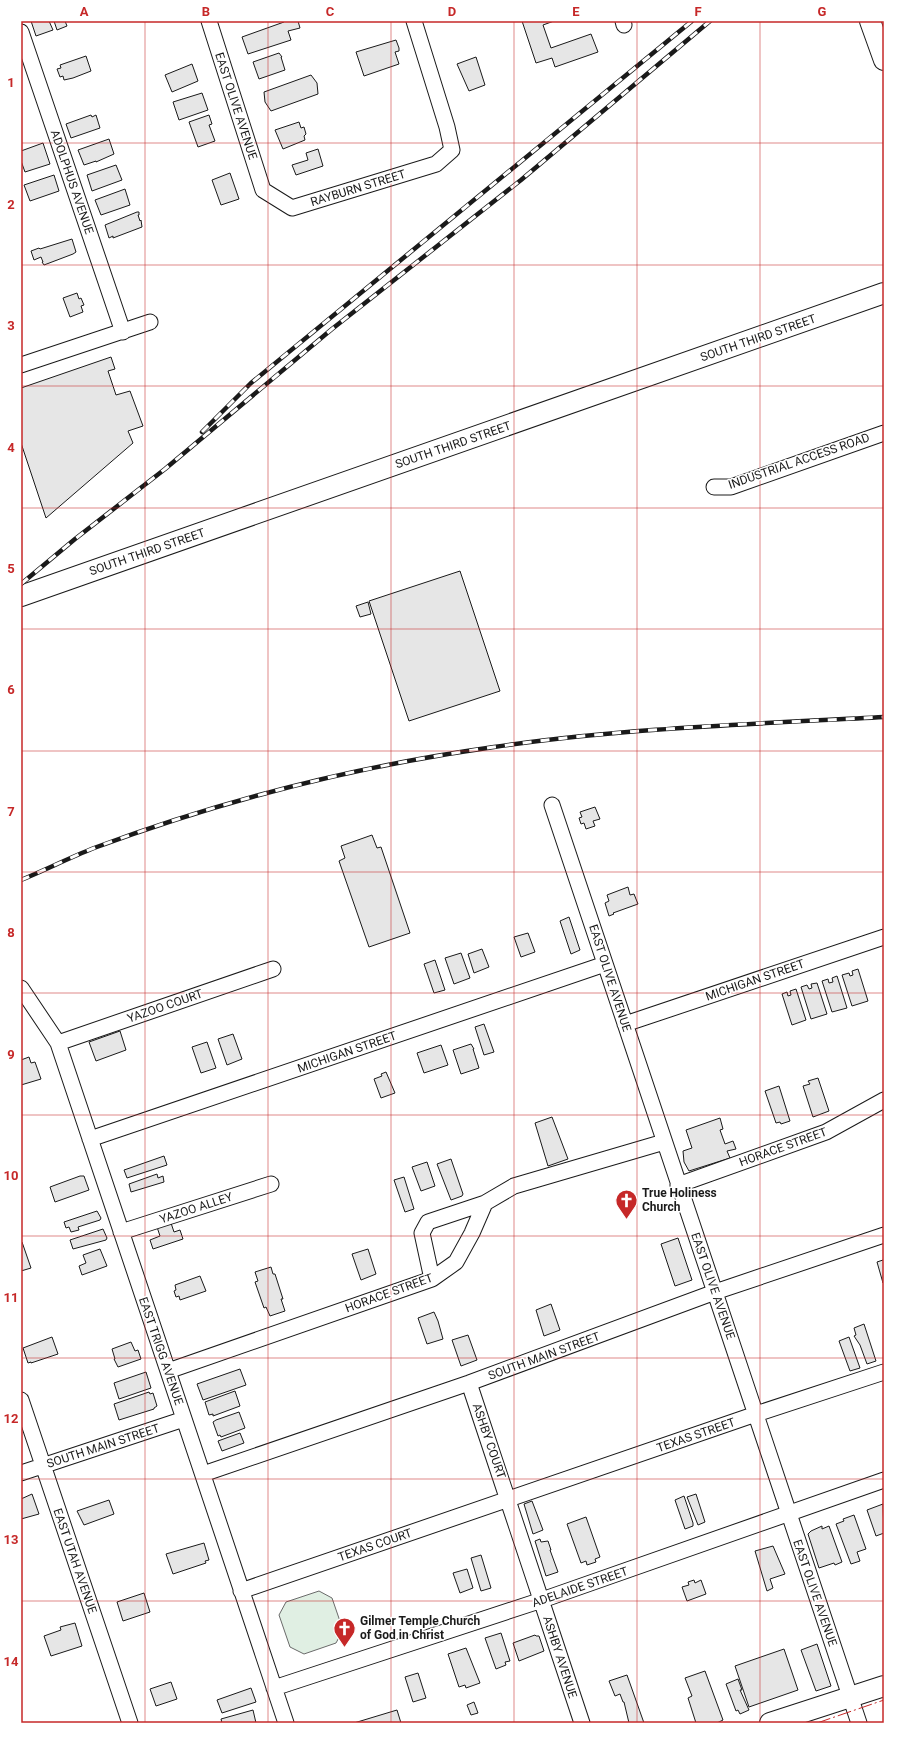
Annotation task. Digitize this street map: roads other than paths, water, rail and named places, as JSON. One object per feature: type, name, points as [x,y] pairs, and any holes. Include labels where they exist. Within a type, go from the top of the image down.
[{"type":"main road","points":[[870,21],[884,60]]},
{"type":"main road","name":"SOUTH THIRD STREET","points":[[21,596],[884,293]]},
{"type":"main road","points":[[770,1723],[884,1686]]},
{"type":"street","name":"EAST OLIVE AVENUE","points":[[209,21],[264,190]]},
{"type":"street","name":"RAYBURN STREET","points":[[264,190],[292,208],[436,164],[452,150],[447,127],[414,21]]},
{"type":"street","name":"ADOLPHUS AVENUE","points":[[21,32],[123,332]]},
{"type":"street","points":[[21,365],[150,322]]},
{"type":"street","name":"INDUSTRIAL ACCESS ROAD","points":[[714,487],[731,487],[884,433]]},
{"type":"street","name":"EAST OLIVE AVENUE","points":[[552,805],[859,1723]]},
{"type":"street","name":"MICHIGAN STREET","points":[[625,1024],[884,937]]},
{"type":"street","name":"MICHIGAN STREET","points":[[90,1139],[605,964]]},
{"type":"street","name":"YAZOO COURT","points":[[58,1043],[273,969]]},
{"type":"street","name":"EAST TRIGG AVENUE","points":[[21,988],[58,1043],[286,1723]]},
{"type":"street","name":"HORACE STREET","points":[[678,1184],[826,1132],[884,1100]]},
{"type":"street","points":[[432,1279],[422,1233],[428,1222],[485,1203],[514,1186],[664,1142]]},
{"type":"street","name":"YAZOO ALLEY","points":[[122,1232],[271,1184]]},
{"type":"street","name":"HORACE STREET","points":[[168,1371],[432,1279],[456,1262],[472,1233],[485,1203]]},
{"type":"street","name":"SOUTH MAIN STREET","points":[[203,1474],[469,1383],[715,1292],[884,1235]]},
{"type":"street","name":"TEXAS STREET","points":[[508,1500],[756,1414],[884,1372]]},
{"type":"street","name":"ASHBY COURT","points":[[469,1383],[508,1500]]},
{"type":"street","name":"EAST UTAH AVENUE","points":[[21,1400],[130,1723]]},
{"type":"street","name":"SOUTH MAIN STREET","points":[[21,1473],[184,1419]]},
{"type":"street","name":"ADELAIDE STREET","points":[[274,1688],[542,1600],[884,1480]]},
{"type":"street","name":"TEXAS COURT","points":[[242,1591],[508,1500]]},
{"type":"street","name":"ASHBY AVENUE","points":[[508,1500],[582,1723]]},
{"type":"railway","points":[[202,432],[251,383],[692,21]]},
{"type":"railway","points":[[21,584],[75,539],[165,469],[332,329],[521,180],[710,21]]},
{"type":"railway","points":[[21,880],[94,848],[192,815],[291,787],[392,764],[494,747],[591,735],[884,717]]},
{"type":"place","name":"True Holiness Church","points":[[627,1220]]},
{"type":"place","name":"Gilmer Temple Church of God in Christ","points":[[344,1648]]}]
